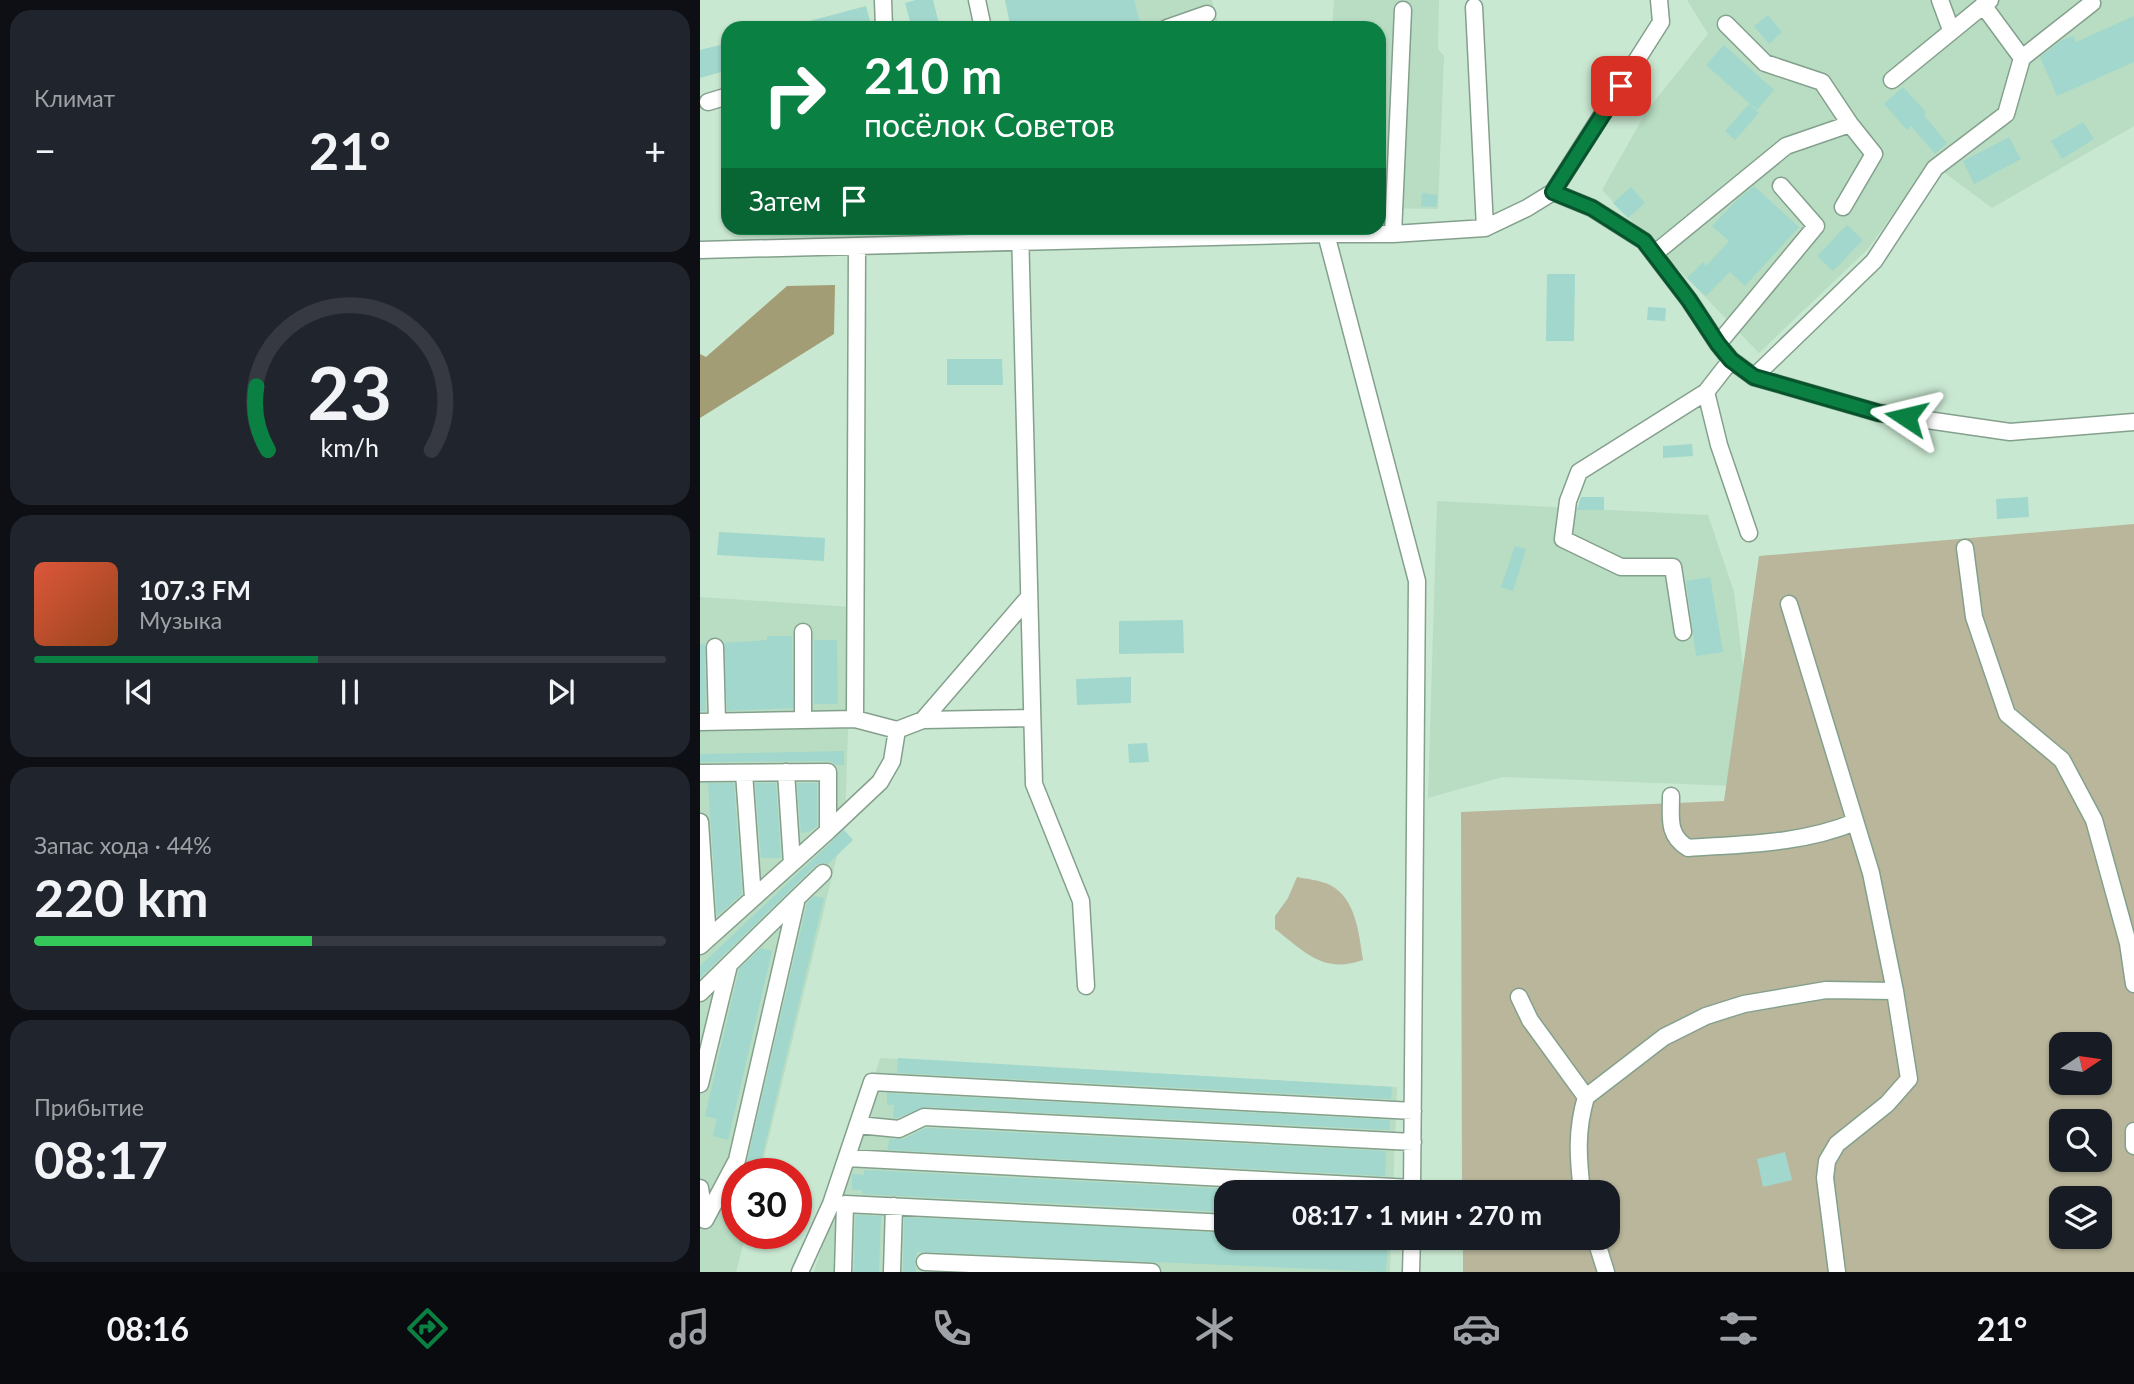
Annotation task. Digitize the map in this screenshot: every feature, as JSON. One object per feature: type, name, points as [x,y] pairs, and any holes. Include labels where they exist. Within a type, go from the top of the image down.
[{"type":"street","points":[[883,0],[884,21]]},
{"type":"street","points":[[976,0],[981,21]]},
{"type":"street","points":[[1386,234],[1485,228],[1553,192],[1661,22],[1659,0]]},
{"type":"street","points":[[1940,0],[1951,30]]},
{"type":"street","points":[[1754,377],[1874,261],[1935,168],[2006,114],[2022,58],[2092,3],[2091,0]]},
{"type":"street","points":[[1892,80],[1986,3],[2022,58]]},
{"type":"street","points":[[1474,7],[1485,228]]},
{"type":"street","points":[[1393,234],[1403,10]]},
{"type":"street","points":[[1187,21],[1207,14]]},
{"type":"street","points":[[1726,24],[1765,63],[1822,82],[1874,154],[1843,207]]},
{"type":"street","points":[[708,102],[721,98]]},
{"type":"street","points":[[1654,254],[1786,146],[1850,124]]},
{"type":"street","points":[[1718,344],[1816,226],[1781,186]]},
{"type":"street","points":[[1553,192],[1592,208],[1644,241],[1718,344],[1731,360],[1754,377],[1879,413],[2010,432],[2134,422]]},
{"type":"street","points":[[700,250],[857,246],[1020,235],[1034,784],[1082,901],[1086,986]]},
{"type":"street","points":[[1326,235],[1418,581],[1412,1180]]},
{"type":"street","points":[[855,719],[857,246]]},
{"type":"street","points":[[1683,632],[1673,567],[1621,566],[1563,539],[1568,501],[1579,472],[1706,392],[1731,360]]},
{"type":"street","points":[[1706,392],[1719,445],[1749,533]]},
{"type":"street","points":[[1965,548],[1975,617],[2007,714],[2062,760],[2094,820],[2128,943],[2134,984]]},
{"type":"street","points":[[923,720],[1029,597]]},
{"type":"street","points":[[1789,604],[1871,873],[1895,991],[1909,1079],[1887,1104],[1838,1144],[1828,1161],[1825,1178],[1838,1272]]},
{"type":"street","points":[[803,632],[803,720]]},
{"type":"street","points":[[715,647],[717,721]]},
{"type":"street","points":[[700,722],[855,719],[897,730],[923,720],[1032,718]]},
{"type":"street","points":[[704,942],[880,782],[892,761],[897,730]]},
{"type":"street","points":[[786,772],[792,863]]},
{"type":"street","points":[[700,773],[828,772],[828,831]]},
{"type":"street","points":[[744,773],[753,898]]},
{"type":"street","points":[[1671,796],[1672,828],[1677,841],[1688,848],[1780,842],[1835,830],[1855,822]]},
{"type":"street","points":[[700,822],[704,942]]},
{"type":"street","points":[[700,993],[823,873]]},
{"type":"street","points":[[703,1221],[737,1160],[797,898]]},
{"type":"street","points":[[700,1084],[729,965]]},
{"type":"street","points":[[1581,1180],[1578,1123],[1586,1097],[1664,1037],[1706,1016],[1744,1003],[1826,990],[1895,991]]},
{"type":"street","points":[[1519,997],[1530,1020],[1586,1097]]},
{"type":"street","points":[[843,1272],[838,1204],[847,1157],[872,1082],[1413,1111]]},
{"type":"street","points":[[858,1125],[899,1129],[924,1117],[1413,1142]]},
{"type":"street","points":[[2134,1131],[2134,1146]]},
{"type":"street","points":[[847,1157],[1241,1180]]},
{"type":"street","points":[[700,1188],[703,1221]]},
{"type":"street","points":[[838,1204],[1214,1222]]},
{"type":"street","points":[[800,1272],[838,1204]]},
{"type":"street","points":[[891,1272],[894,1206]]},
{"type":"street","points":[[1411,1272],[1412,1250]]},
{"type":"street","points":[[1599,1250],[1606,1272]]},
{"type":"street","points":[[925,1262],[1152,1272]]},
{"type":"shaded area","points":[[1005,0],[1212,0],[1217,21],[1010,21]]},
{"type":"shaded area","points":[[1334,0],[1439,0],[1438,49],[1444,56],[1438,209],[1386,208],[1386,21],[1332,21]]},
{"type":"shaded area","points":[[1687,0],[2134,0],[2134,126],[1992,208],[1930,162],[1868,249],[1759,353],[1602,190],[1646,112],[1708,34]]},
{"type":"shaded area","points":[[835,285],[834,334],[700,418],[700,354],[706,357],[787,286]]},
{"type":"shaded area","points":[[1437,501],[1708,515],[1734,592],[1758,787],[1503,777],[1428,798]]},
{"type":"shaded area","points":[[2134,524],[2134,1272],[1463,1272],[1463,1250],[1620,1250],[1620,1180],[1462,1180],[1461,812],[1724,801],[1759,556]]},
{"type":"shaded area","points":[[700,597],[852,607],[845,823],[764,1158],[721,1158],[721,1249],[742,1249],[736,1272],[700,1272]]},
{"type":"shaded area","points":[[1297,877],[1330,885],[1346,899],[1355,918],[1363,960],[1349,964],[1325,962],[1305,953],[1275,929],[1275,916],[1288,898]]},
{"type":"shaded area","points":[[880,1058],[1397,1087],[1393,1180],[1214,1180],[1214,1250],[1391,1250],[1390,1272],[814,1272]]},
{"type":"building","points":[[933,0],[938,21],[910,21],[905,3]]},
{"type":"building","points":[[1005,0],[1134,0],[1139,21],[1010,21]]},
{"type":"building","points":[[866,6],[870,21],[809,21]]},
{"type":"building","points":[[1768,15],[1782,32],[1769,44],[1754,26]]},
{"type":"building","points":[[2134,16],[2134,62],[2057,96],[2040,57],[2060,41],[2073,36],[2076,42]]},
{"type":"building","points":[[721,45],[721,72],[700,78],[700,50]]},
{"type":"building","points":[[1724,45],[1774,90],[1757,110],[1706,65]]},
{"type":"building","points":[[1903,87],[1926,112],[1924,115],[1947,143],[1935,154],[1911,126],[1907,130],[1884,104]]},
{"type":"building","points":[[1749,104],[1759,113],[1735,140],[1725,131]]},
{"type":"building","points":[[2083,122],[2094,139],[2062,159],[2051,141]]},
{"type":"building","points":[[2009,137],[2021,159],[1974,184],[1963,161]]},
{"type":"building","points":[[1754,186],[1799,227],[1745,286],[1730,272],[1706,296],[1687,278],[1703,262],[1706,266],[1729,241],[1712,226]]},
{"type":"building","points":[[1631,187],[1645,203],[1628,218],[1613,203]]},
{"type":"building","points":[[1422,193],[1438,195],[1436,207],[1421,206]]},
{"type":"building","points":[[1847,225],[1863,240],[1833,271],[1817,256]]},
{"type":"building","points":[[1547,274],[1575,274],[1574,341],[1546,341]]},
{"type":"building","points":[[1648,307],[1666,308],[1665,321],[1647,320]]},
{"type":"building","points":[[947,359],[1002,359],[1003,385],[947,385]]},
{"type":"building","points":[[1692,444],[1693,456],[1663,458],[1663,446]]},
{"type":"building","points":[[1581,497],[1604,497],[1604,510],[1577,510]]},
{"type":"building","points":[[2028,497],[2029,517],[1997,519],[1996,499]]},
{"type":"building","points":[[719,532],[825,538],[824,561],[717,555]]},
{"type":"building","points":[[1515,546],[1526,549],[1513,591],[1501,587]]},
{"type":"building","points":[[1710,577],[1723,652],[1696,656],[1686,581]]},
{"type":"building","points":[[1183,620],[1184,653],[1119,654],[1119,621]]},
{"type":"building","points":[[767,636],[792,636],[793,708],[727,711],[724,643],[767,640]]},
{"type":"building","points":[[814,640],[837,640],[838,704],[814,704]]},
{"type":"building","points":[[705,643],[706,711],[700,711],[700,644]]},
{"type":"building","points":[[1131,677],[1131,703],[1077,705],[1076,679]]},
{"type":"building","points":[[1147,743],[1149,762],[1129,763],[1128,744]]},
{"type":"building","points":[[844,751],[844,765],[828,761],[700,762],[700,754]]},
{"type":"building","points":[[708,783],[734,783],[742,894],[717,916]]},
{"type":"building","points":[[755,783],[776,783],[781,858],[761,858]]},
{"type":"building","points":[[797,783],[817,783],[817,826],[808,832],[801,833]]},
{"type":"building","points":[[844,830],[853,840],[828,864],[816,865],[700,978],[700,966]]},
{"type":"building","points":[[814,896],[824,898],[762,1158],[748,1158],[807,903]]},
{"type":"building","points":[[761,948],[772,951],[728,1140],[713,1136],[717,1119],[705,1116],[739,969]]},
{"type":"building","points":[[898,1058],[1392,1087],[1391,1099],[897,1073]]},
{"type":"building","points":[[887,1093],[1390,1120],[1390,1130],[925,1107],[893,1118],[894,1105],[887,1105]]},
{"type":"building","points":[[926,1128],[1386,1151],[1385,1176],[888,1150],[889,1139],[903,1139]]},
{"type":"building","points":[[1785,1152],[1792,1180],[1763,1187],[1757,1159]]},
{"type":"building","points":[[864,1170],[1214,1188],[1214,1211],[862,1194],[862,1190],[852,1190],[852,1174],[864,1175]]},
{"type":"building","points":[[855,1215],[881,1216],[879,1272],[854,1272]]},
{"type":"building","points":[[904,1217],[1214,1232],[1214,1250],[1388,1250],[1386,1272],[917,1252],[916,1272],[903,1272]]},
{"type":"route","points":[[1621,86],[1553,192],[1592,208],[1644,241],[1689,300],[1718,344],[1731,360],[1754,377],[1879,413],[1906,417]]}]
